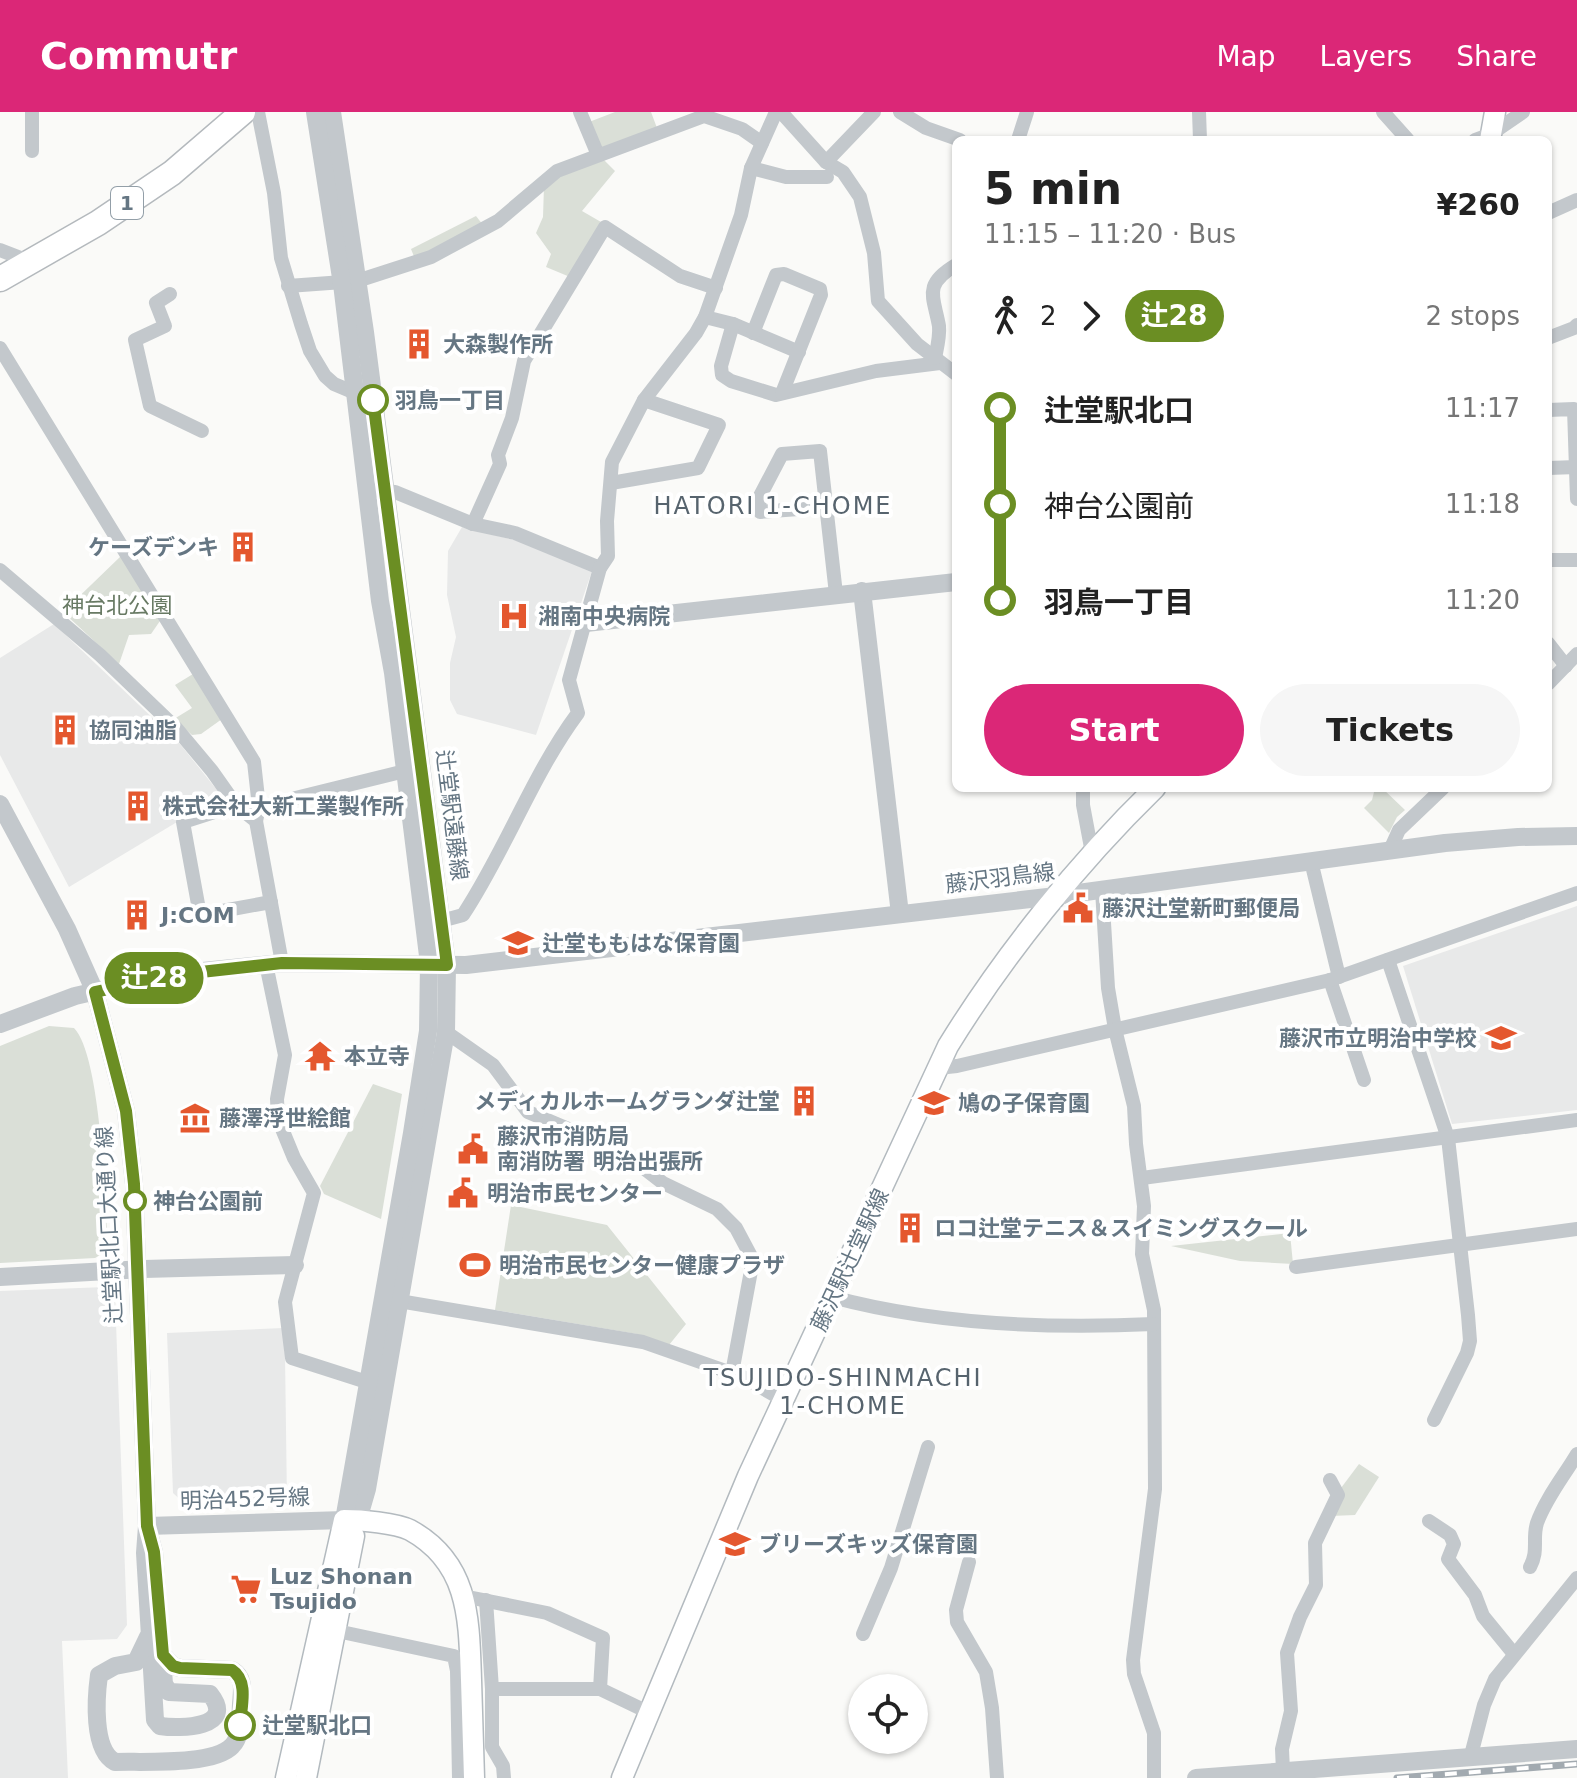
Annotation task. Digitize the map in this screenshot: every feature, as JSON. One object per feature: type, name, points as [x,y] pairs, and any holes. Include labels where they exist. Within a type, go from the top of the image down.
[{"type":"highway","name":"1","points":[[0,279],[98,223],[172,173],[233,115]]},
{"type":"main road","points":[[1486,136],[1495,112]]},
{"type":"main road","name":"藤沢駅辻堂駅線","points":[[622,1778],[744,1486],[948,1046],[977,1000],[1056,896],[1092,853],[1151,792]]},
{"type":"main road","points":[[351,1520],[408,1529],[438,1551],[453,1571],[469,1620],[474,1778]]},
{"type":"main road","points":[[306,1778],[337,1631],[351,1520]]},
{"type":"main road","points":[[286,1778],[351,1520]]},
{"type":"street","points":[[32,112],[32,151]]},
{"type":"street","points":[[258,112],[288,286],[317,365],[334,384],[353,392]]},
{"type":"street","name":"辻堂駅遠藤線","points":[[315,112],[350,282],[353,392],[376,491],[441,921],[428,1031],[370,1383],[351,1520]]},
{"type":"street","name":"辻堂駅遠藤線","points":[[332,112],[405,771],[438,964],[446,1032],[367,1489],[351,1520]]},
{"type":"street","points":[[580,112],[598,155]]},
{"type":"street","points":[[441,921],[463,915],[488,877],[559,739],[578,713],[569,680],[600,568],[608,556],[607,521],[612,462],[644,400],[705,317],[741,215],[751,168],[779,112],[827,169]]},
{"type":"street","points":[[827,169],[874,112]]},
{"type":"street","points":[[900,112],[926,128],[952,137]]},
{"type":"street","points":[[1019,136],[1027,112]]},
{"type":"street","points":[[1199,112],[1200,136]]},
{"type":"street","points":[[1383,112],[1404,136]]},
{"type":"street","points":[[1488,136],[1523,112]]},
{"type":"street","points":[[288,286],[350,282],[431,257],[498,221],[549,175],[704,116],[742,129],[762,143]]},
{"type":"street","points":[[751,168],[786,177],[827,169],[843,172],[860,197],[874,253],[878,301],[917,344],[952,371]]},
{"type":"street","points":[[1552,211],[1577,200]]},
{"type":"street","points":[[473,524],[500,464],[498,455],[512,418],[524,361],[605,227],[680,276],[716,288]]},
{"type":"street","points":[[0,250],[31,262]]},
{"type":"street","points":[[938,361],[939,325],[932,303],[932,290],[952,270]]},
{"type":"street","points":[[753,333],[776,275],[784,274],[820,289],[782,393]]},
{"type":"street","points":[[170,294],[156,303],[165,326],[135,340],[150,406],[202,431]]},
{"type":"street","points":[[705,317],[733,324],[799,352]]},
{"type":"street","points":[[733,324],[721,366],[722,375],[731,381],[776,395],[876,371],[938,361]]},
{"type":"street","points":[[939,325],[952,325]]},
{"type":"street","points":[[1552,336],[1577,325]]},
{"type":"street","points":[[0,348],[254,762],[257,814],[271,902],[274,964],[285,1055],[277,1099],[278,1119],[294,1158],[314,1193],[285,1302],[292,1358],[370,1383]]},
{"type":"street","points":[[611,483],[698,468],[719,425],[644,400]]},
{"type":"street","points":[[1552,410],[1574,409],[1577,499]]},
{"type":"street","points":[[826,507],[760,512],[759,498],[782,454],[820,451],[836,594]]},
{"type":"street","points":[[1552,468],[1577,467]]},
{"type":"street","points":[[376,491],[395,492],[473,524],[515,533],[600,568]]},
{"type":"street","points":[[1552,560],[1577,560]]},
{"type":"street","points":[[0,570],[100,655],[176,728],[236,805],[257,814],[405,771]]},
{"type":"street","points":[[586,623],[952,582]]},
{"type":"street","points":[[862,591],[900,914]]},
{"type":"street","points":[[1552,648],[1566,666]]},
{"type":"street","points":[[1552,680],[1577,654]]},
{"type":"street","points":[[1083,792],[1092,853]]},
{"type":"street","points":[[1390,850],[1399,830],[1439,792]]},
{"type":"street","name":"辻堂駅北口大通り線","points":[[0,804],[67,929],[95,992],[126,1111],[134,1184],[147,1526]]},
{"type":"street","points":[[236,805],[183,822],[200,915],[271,902]]},
{"type":"street","name":"藤沢羽鳥線","points":[[0,1024],[42,1007],[145,980],[274,964],[466,965],[1056,896],[1390,850],[1496,838],[1577,836]]},
{"type":"street","points":[[1311,861],[1334,978],[1364,1080]]},
{"type":"street","points":[[1102,890],[1108,988],[1134,1106],[1144,1206],[1142,1254],[1154,1310],[1154,1502],[1133,1660],[1134,1674],[1154,1733],[1154,1778]]},
{"type":"street","points":[[938,1068],[1334,978],[1577,893]]},
{"type":"street","points":[[1388,960],[1448,1138],[1470,1341],[1434,1420]]},
{"type":"street","points":[[446,1032],[493,1065],[528,1112],[628,1156],[663,1183],[717,1209],[736,1228],[753,1260],[732,1373]]},
{"type":"street","points":[[1142,1178],[1577,1120]]},
{"type":"street","points":[[1296,1267],[1577,1229]]},
{"type":"street","points":[[0,1277],[137,1269],[295,1265]]},
{"type":"street","points":[[832,1297],[908,1314],[989,1323],[1154,1324]]},
{"type":"street","points":[[399,1301],[643,1342],[732,1373],[785,1401]]},
{"type":"street","points":[[863,1634],[891,1568],[928,1447]]},
{"type":"street","points":[[1530,1567],[1537,1553],[1537,1523],[1577,1454]]},
{"type":"street","points":[[1283,1771],[1282,1749],[1291,1711],[1287,1653],[1316,1585],[1315,1543],[1338,1495],[1330,1480]]},
{"type":"street","name":"明治452号線","points":[[147,1526],[351,1520]]},
{"type":"street","points":[[1429,1521],[1450,1535],[1454,1544],[1448,1559],[1475,1595],[1483,1616],[1514,1654]]},
{"type":"street","points":[[147,1526],[154,1552],[164,1684],[169,1692],[210,1694],[215,1700],[216,1711],[208,1724],[172,1728],[160,1726],[155,1720],[145,1553],[147,1526]]},
{"type":"street","points":[[969,1562],[956,1610],[957,1622],[986,1672],[997,1778]]},
{"type":"street","points":[[1470,1759],[1488,1692],[1514,1654],[1577,1578]]},
{"type":"street","points":[[463,1596],[547,1613],[603,1638],[600,1689]]},
{"type":"street","points":[[486,1600],[492,1747],[503,1766],[504,1778]]},
{"type":"street","points":[[337,1631],[454,1656],[459,1778]]},
{"type":"street","points":[[149,1635],[136,1662],[115,1666],[99,1675],[99,1736],[102,1749],[115,1762],[200,1759],[232,1748],[237,1739],[242,1683],[238,1674],[232,1670],[180,1668],[173,1666],[163,1655]]},
{"type":"street","points":[[492,1689],[600,1689],[650,1713]]},
{"type":"street","points":[[1196,1778],[1577,1749]]},
{"type":"shaded area","name":"湘南中央病院","points":[[462,527],[518,541],[592,571],[536,735],[457,714],[450,700],[450,663],[456,637],[447,595],[448,551]]},
{"type":"shaded area","points":[[54,624],[180,744],[225,800],[177,817],[177,822],[69,887],[0,755],[0,658]]},
{"type":"shaded area","name":"藤沢市立明治中学校","points":[[1577,906],[1577,1110],[1452,1124],[1403,966]]},
{"type":"shaded area","points":[[106,1287],[115,1295],[127,1625],[117,1639],[62,1641],[68,1778],[0,1778],[0,1291]]},
{"type":"shaded area","points":[[283,1328],[287,1502],[187,1506],[173,1493],[167,1333]]},
{"type":"green space","points":[[615,112],[651,112],[657,128],[601,149],[589,122]]},
{"type":"green space","points":[[602,158],[615,171],[582,211],[601,222],[570,277],[546,267],[551,254],[536,233],[543,217],[544,186],[558,173]]},
{"type":"green space","points":[[476,216],[483,225],[415,259],[411,249]]},
{"type":"green space","name":"神台北公園","points":[[120,557],[125,557],[162,618],[151,634],[129,635],[119,664],[63,612]]},
{"type":"green space","points":[[193,674],[222,719],[201,734],[192,735],[174,719],[192,708],[175,685]]},
{"type":"green space","points":[[1374,792],[1386,792],[1405,810],[1397,817],[1389,833],[1364,808],[1372,800]]},
{"type":"green space","points":[[49,1026],[74,1028],[83,1044],[90,1068],[100,1131],[108,1246],[95,1258],[0,1263],[0,1046]]},
{"type":"green space","points":[[373,1084],[402,1094],[381,1219],[324,1194],[320,1186]]},
{"type":"green space","points":[[511,1205],[607,1225],[686,1324],[669,1345],[637,1334],[495,1310]]},
{"type":"green space","points":[[1290,1233],[1293,1264],[1240,1261],[1171,1246]]},
{"type":"green space","points":[[1359,1464],[1379,1477],[1355,1515],[1331,1516],[1338,1492]]},
{"type":"railway","points":[[1397,1778],[1577,1764]]},
{"type":"bus line","name":"辻28","points":[[240,1725],[242,1683],[238,1674],[232,1670],[180,1668],[173,1666],[163,1655],[154,1552],[147,1526],[134,1184],[126,1111],[95,992],[174,975],[282,963],[447,965],[373,400]]},
{"type":"place","name":"大森製作所","points":[[419,344]]},
{"type":"place","name":"羽鳥一丁目","points":[[373,400]]},
{"type":"place","name":"ケーズデンキ","points":[[243,547]]},
{"type":"place","name":"湘南中央病院","points":[[514,616]]},
{"type":"place","name":"協同油脂","points":[[65,730]]},
{"type":"place","name":"株式会社大新工業製作所","points":[[138,806]]},
{"type":"place","name":"藤沢辻堂新町郵便局","points":[[1078,908]]},
{"type":"place","name":"J:COM","points":[[137,915]]},
{"type":"place","name":"辻堂ももはな保育園","points":[[518,943]]},
{"type":"place","name":"藤沢市立明治中学校","points":[[1501,1038]]},
{"type":"place","name":"本立寺","points":[[320,1056]]},
{"type":"place","name":"メディカルホームグランダ辻堂","points":[[804,1101]]},
{"type":"place","name":"鳩の子保育園","points":[[934,1103]]},
{"type":"place","name":"藤澤浮世絵館","points":[[195,1118]]},
{"type":"place","name":"藤沢市消防局 南消防署 明治出張所","points":[[473,1149]]},
{"type":"place","name":"明治市民センター","points":[[463,1193]]},
{"type":"place","name":"神台公園前","points":[[135,1201]]},
{"type":"place","name":"ロコ辻堂テニス＆スイミングスクール","points":[[910,1228]]},
{"type":"place","name":"明治市民センター健康プラザ","points":[[475,1265]]},
{"type":"place","name":"ブリーズキッズ保育園","points":[[735,1544]]},
{"type":"place","name":"Luz Shonan Tsujido","points":[[246,1589]]},
{"type":"place","name":"辻堂駅北口","points":[[240,1725]]},
{"type":"district","name":"HATORI 1-CHOME","points":[[773,506]]},
{"type":"district","name":"TSUJIDO-SHINMACHI 1-CHOME","points":[[843,1392]]}]
